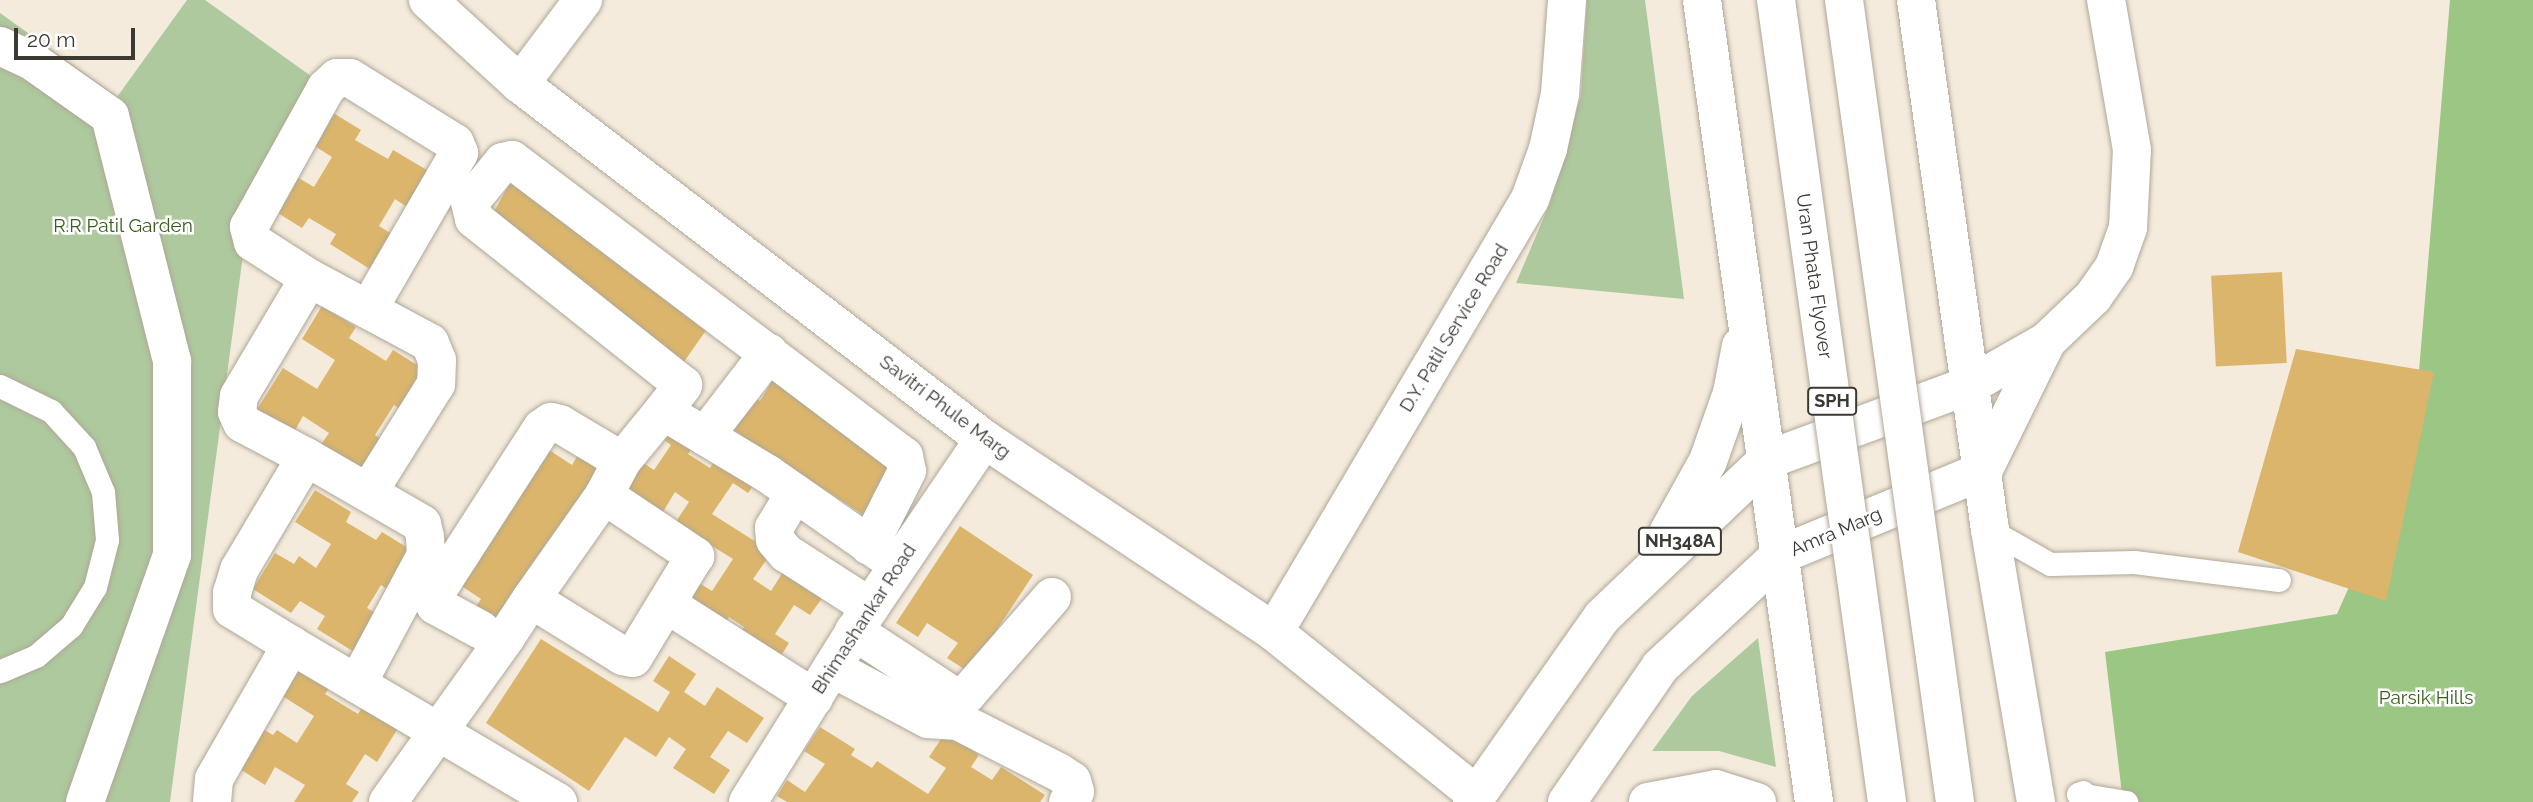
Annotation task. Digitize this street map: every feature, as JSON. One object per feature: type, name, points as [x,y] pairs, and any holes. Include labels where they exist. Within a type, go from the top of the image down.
[{"type":"main road","name":"Savitri Phule Marg","points":[[428,0],[520,84],[984,439],[1273,632],[1474,798]]},
{"type":"main road","points":[[520,84],[583,0]]},
{"type":"main road","name":"D.Y. Patil Service Road","points":[[1273,632],[1530,200],[1560,94],[1567,0]]},
{"type":"main road","points":[[1702,0],[1814,802]]},
{"type":"main road","name":"Uran Phata Flyover","points":[[1776,0],[1887,802]]},
{"type":"main road","points":[[1843,0],[1955,802]]},
{"type":"main road","points":[[1916,0],[1990,530],[2036,802]]},
{"type":"main road","points":[[1970,385],[2047,341],[2093,297],[2114,267],[2128,228],[2132,150],[2106,0]]},
{"type":"main road","points":[[0,47],[32,61],[110,116],[172,361],[172,555],[85,802]]},
{"type":"main road","points":[[368,494],[436,384],[437,360],[430,343],[309,278],[253,242],[249,227],[326,88],[337,78],[350,78],[455,143],[467,178],[474,219],[683,385],[622,461],[604,495],[388,802]]},
{"type":"main road","points":[[368,310],[467,178],[512,160],[769,353],[908,463],[883,555],[795,493],[663,411]]},
{"type":"main road","points":[[309,278],[239,396],[237,412],[242,423],[422,524],[426,555],[357,684]]},
{"type":"main road","points":[[1602,617],[1676,522],[1708,461],[1732,393],[1747,319]]},
{"type":"main road","points":[[1983,471],[2047,341]]},
{"type":"main road","points":[[705,436],[769,353]]},
{"type":"main road","name":"NH348A","points":[[1474,798],[1602,617],[1767,460],[1970,385]]},
{"type":"main road","points":[[481,630],[435,605],[433,597],[542,428],[551,422],[560,425],[622,461]]},
{"type":"main road","name":"Bhimashankar Road","points":[[757,799],[862,619],[883,555],[984,439]]},
{"type":"main road","points":[[306,457],[239,570],[232,593],[232,609],[558,802]]},
{"type":"main road","name":"Amra Marg","points":[[1567,802],[1660,667],[1780,555],[1983,471]]},
{"type":"main road","points":[[795,493],[774,528],[775,540],[786,553],[956,698],[967,694],[1052,597]]},
{"type":"main road","points":[[531,599],[623,656],[633,657],[668,605],[695,556],[604,495]]},
{"type":"main road","points":[[668,605],[823,683],[928,719],[958,720],[1072,781],[1075,792],[1068,802]]},
{"type":"main road","points":[[212,802],[214,779],[291,645]]},
{"type":"main road","points":[[1648,802],[1716,789],[1757,802]]},
{"type":"lane","points":[[0,386],[51,411],[84,447],[103,492],[107,540],[95,587],[71,626],[36,656],[0,671]]},
{"type":"lane","points":[[1990,530],[2050,565],[2134,562],[2279,580]]},
{"type":"lane","points":[[2083,792],[2078,794],[2126,802]]},
{"type":"green space","name":"R.R Patil Garden","points":[[187,0],[205,0],[322,84],[253,180],[170,802],[0,802],[0,13],[117,97]]},
{"type":"green space","points":[[1587,0],[1645,0],[1684,299],[1516,283],[1550,203],[1581,95]]},
{"type":"green space","name":"Parsik Hills","points":[[2450,0],[2533,0],[2533,802],[2123,802],[2105,652],[2337,614],[2413,443]]},
{"type":"green space","points":[[1758,638],[1776,767],[1719,751],[1652,751],[1692,696]]},
{"type":"building","points":[[325,108],[361,130],[355,140],[388,159],[393,150],[432,173],[410,209],[395,199],[379,226],[395,236],[373,271],[330,244],[336,234],[309,218],[302,228],[265,205],[287,171],[314,187],[332,157],[305,140]]},
{"type":"building","points":[[510,183],[714,319],[681,366],[487,224]]},
{"type":"building","points":[[2282,272],[2287,363],[2216,367],[2211,276]]},
{"type":"building","points":[[322,306],[356,327],[349,338],[386,361],[393,350],[433,375],[408,414],[394,405],[375,435],[389,444],[367,480],[318,449],[329,433],[303,416],[293,434],[256,411],[283,368],[317,389],[335,360],[302,339]]},
{"type":"building","points":[[2296,349],[2434,372],[2386,601],[2238,552]]},
{"type":"building","points":[[772,381],[895,461],[872,495],[880,501],[868,518],[727,426],[748,394],[760,401]]},
{"type":"building","points":[[657,435],[700,437],[688,454],[710,468],[719,454],[758,479],[748,493],[733,483],[712,514],[772,552],[753,579],[771,591],[788,564],[828,590],[810,615],[794,605],[775,634],[789,643],[774,667],[735,641],[744,627],[729,617],[720,631],[681,605],[696,581],[712,591],[733,559],[675,523],[689,502],[675,492],[663,512],[622,486],[639,460],[654,470],[671,445]]},
{"type":"building","points":[[540,444],[572,465],[578,455],[601,471],[502,620],[475,608],[481,599],[451,579]]},
{"type":"building","points":[[315,490],[351,512],[346,522],[376,540],[382,532],[421,556],[396,595],[381,585],[367,608],[382,617],[359,655],[317,629],[325,616],[300,601],[291,613],[253,589],[275,553],[294,564],[299,556],[316,568],[331,544],[295,522]]},
{"type":"building","points":[[960,526],[1033,575],[969,672],[947,658],[958,643],[927,623],[918,637],[896,623]]},
{"type":"building","points":[[541,639],[658,712],[670,692],[653,681],[669,656],[696,674],[684,692],[705,706],[717,687],[764,718],[747,743],[728,731],[710,757],[730,770],[714,794],[673,768],[686,749],[669,737],[656,757],[625,737],[589,791],[486,723]]},
{"type":"building","points":[[296,662],[332,684],[325,694],[358,714],[365,703],[400,725],[377,762],[365,754],[346,784],[359,792],[352,802],[294,802],[305,785],[275,767],[265,785],[232,764],[256,725],[273,735],[277,730],[297,743],[314,716],[276,692]]},
{"type":"building","points":[[820,727],[855,749],[851,755],[872,768],[877,761],[928,794],[946,768],[929,757],[945,733],[979,755],[971,767],[992,780],[1001,767],[1045,795],[1040,802],[787,802],[777,796],[787,780],[805,792],[825,764],[804,751]]}]
